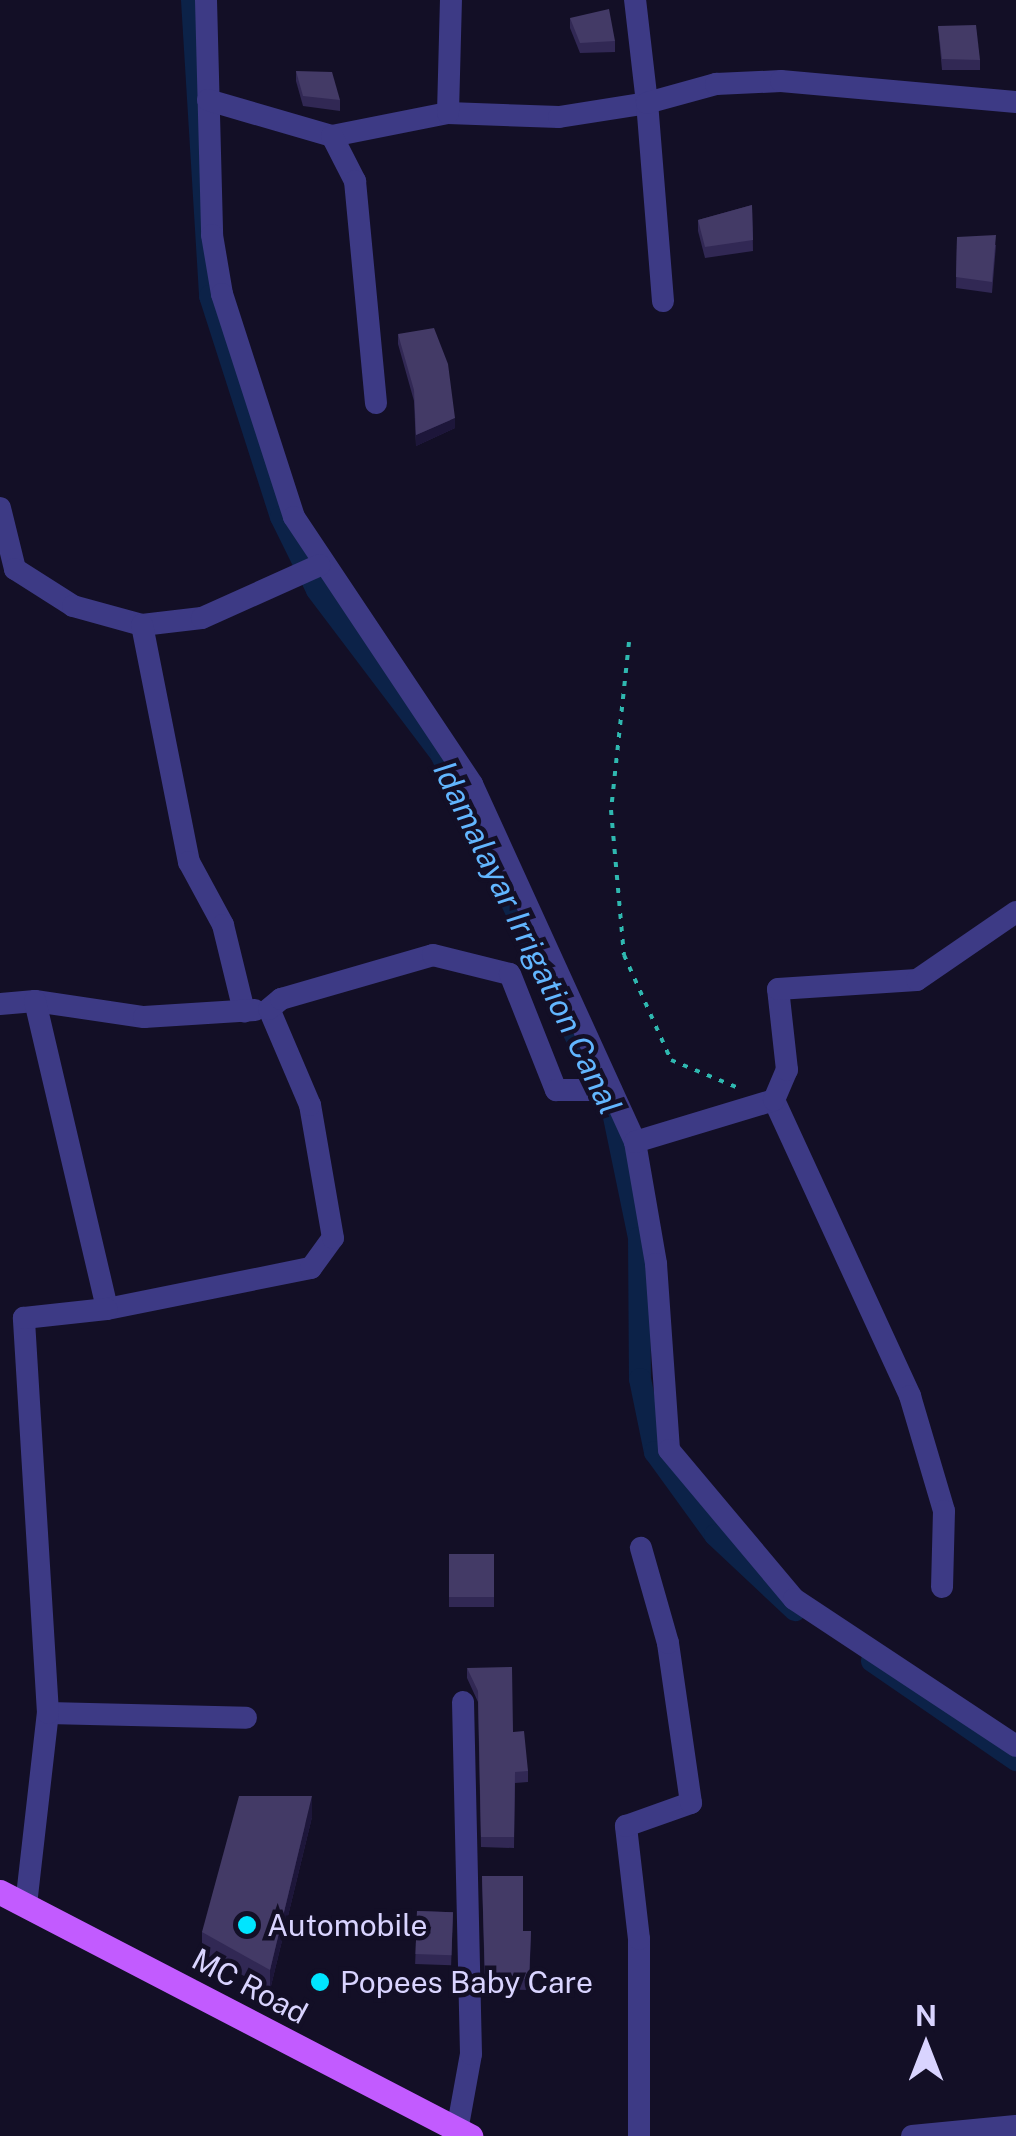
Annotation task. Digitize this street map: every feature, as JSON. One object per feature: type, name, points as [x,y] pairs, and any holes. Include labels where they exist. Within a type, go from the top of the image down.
[{"type":"main road","name":"MC Road","points":[[0,1892],[464,2133]]},
{"type":"street","points":[[206,0],[215,266],[294,517],[320,565],[472,784],[635,1142],[656,1264],[660,1418],[676,1462],[794,1599],[1016,1746]]},
{"type":"street","points":[[448,113],[451,0]]},
{"type":"street","points":[[635,0],[663,301]]},
{"type":"street","points":[[208,100],[332,136],[448,113],[558,117],[647,103],[716,84],[781,82],[1016,102]]},
{"type":"street","points":[[332,136],[355,180],[376,403]]},
{"type":"street","points":[[0,508],[14,569],[73,606],[142,625],[202,618],[320,565]]},
{"type":"street","points":[[142,625],[190,862],[223,925],[244,1011]]},
{"type":"street","points":[[942,1587],[944,1511],[910,1396],[774,1100],[787,1070],[778,989],[916,980],[1016,912]]},
{"type":"street","points":[[0,1004],[34,1001],[144,1018],[269,1009],[433,955],[510,974],[556,1090],[610,1090]]},
{"type":"street","points":[[34,1001],[107,1309]]},
{"type":"street","points":[[26,1905],[48,1713],[24,1318],[107,1309],[311,1268],[334,1238],[310,1104],[269,1009]]},
{"type":"street","points":[[635,1142],[774,1100]]},
{"type":"street","points":[[639,2136],[639,1939],[626,1826],[691,1803],[668,1643],[641,1548]]},
{"type":"street","points":[[463,1702],[472,2054],[464,2133]]},
{"type":"street","points":[[48,1713],[246,1718]]},
{"type":"street","points":[[912,2136],[1016,2126]]},
{"type":"path","points":[[629,642],[611,810],[624,955],[671,1060],[740,1085],[748,1108]]},
{"type":"building","points":[[609,9],[615,41],[580,43],[570,18]]},
{"type":"building","points":[[976,25],[980,60],[942,59],[938,26]]},
{"type":"building","points":[[296,71],[332,72],[340,100],[303,96]]},
{"type":"building","points":[[752,205],[753,240],[705,247],[698,220]]},
{"type":"building","points":[[996,235],[992,282],[956,277],[957,237]]},
{"type":"building","points":[[434,328],[448,364],[455,418],[416,435],[414,390],[398,334]]},
{"type":"building","points":[[449,1554],[494,1554],[494,1597],[449,1597]]},
{"type":"building","points":[[512,1667],[513,1732],[524,1731],[528,1771],[515,1772],[514,1837],[481,1837],[478,1691],[467,1668]]},
{"type":"building","name":"Automobile","points":[[239,1796],[312,1796],[270,1970],[202,1932]]},
{"type":"building","points":[[482,1876],[523,1876],[523,1931],[531,1931],[529,1979],[485,1978]]},
{"type":"building","points":[[417,1911],[453,1912],[451,1955],[415,1954]]},
{"type":"waterway","name":"Idamalayar Irrigation Canal","points":[[192,0],[210,296],[281,517],[317,590],[441,754],[585,1056]]},
{"type":"waterway","points":[[614,1117],[639,1238],[640,1379],[655,1452],[715,1535],[795,1610]]},
{"type":"waterway","name":"Idamalayar Irrigation Canal","points":[[872,1661],[1016,1760]]},
{"type":"place","name":"Automobile","points":[[247,1925]]},
{"type":"place","name":"Popees Baby Care","points":[[320,1982]]}]
